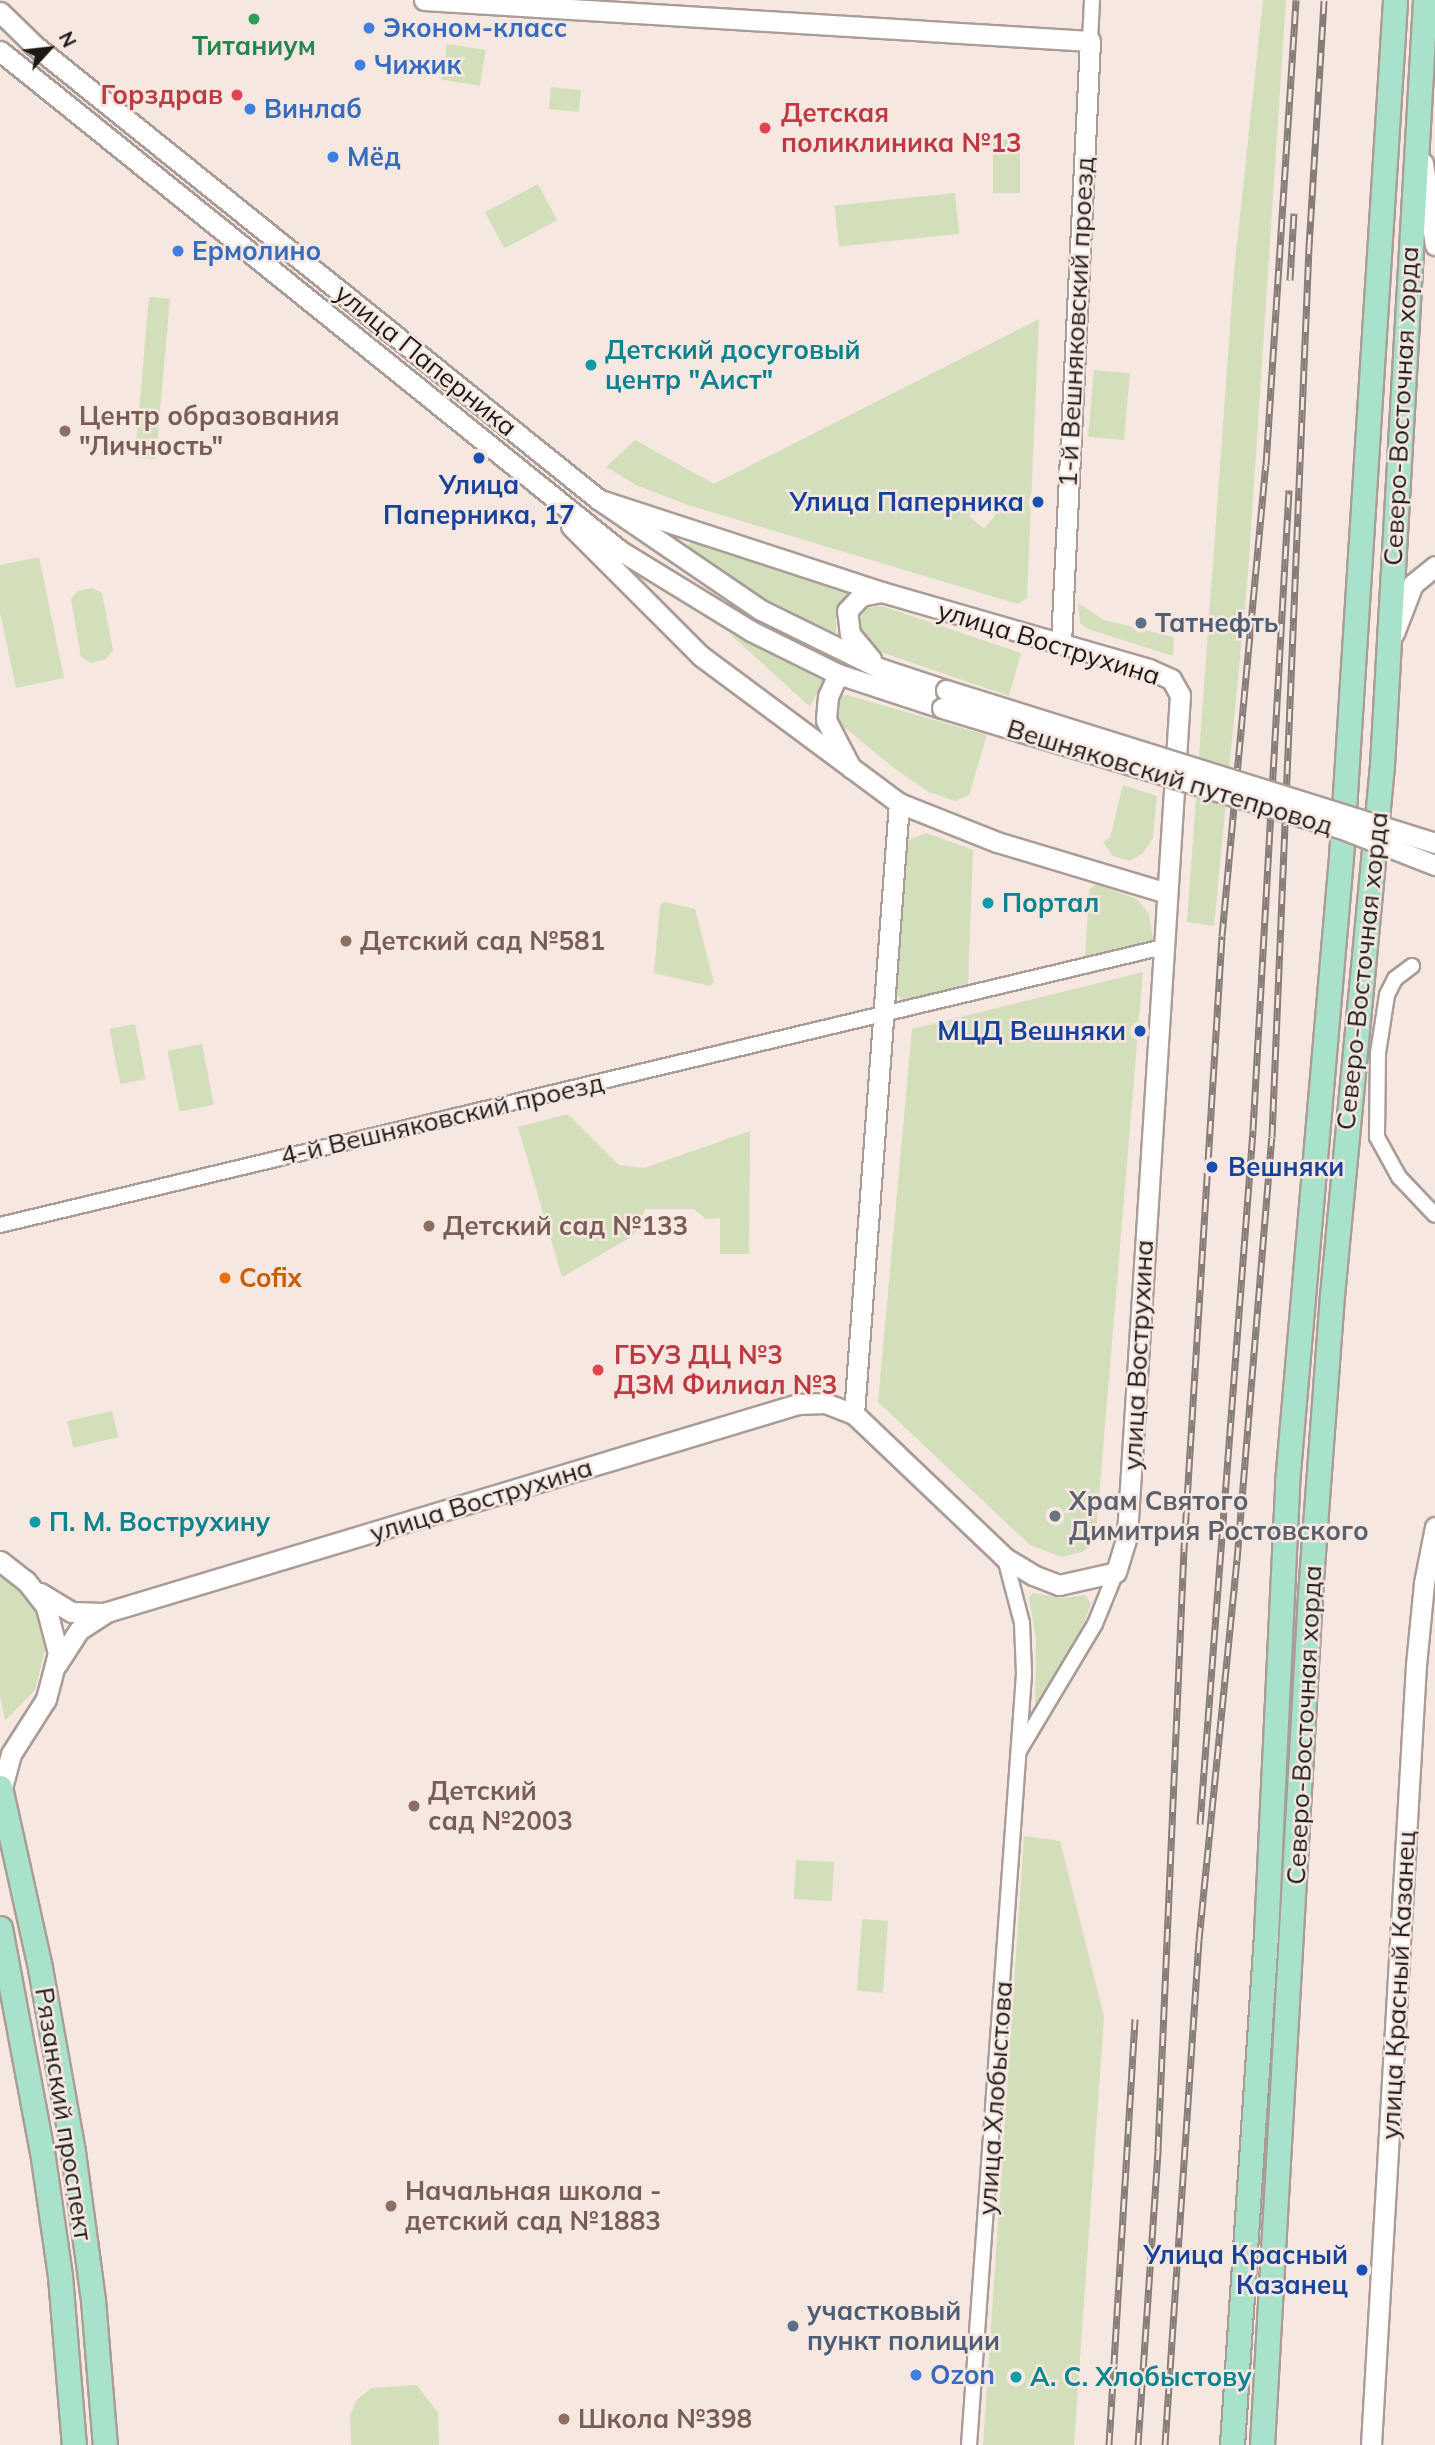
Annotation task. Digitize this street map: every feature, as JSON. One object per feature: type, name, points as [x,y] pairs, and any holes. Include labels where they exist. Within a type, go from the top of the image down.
[{"type":"main road","name":"Северо-Восточная хорда","points":[[1233,2445],[1266,1934],[1283,1549],[1341,856],[1395,0]]},
{"type":"main road","name":"Северо-Восточная хорда","points":[[1262,2445],[1320,1455],[1377,830],[1425,0]]},
{"type":"main road","name":"Рязанский проспект","points":[[0,1789],[40,1968],[73,2152],[93,2300],[105,2445]]},
{"type":"main road","name":"Рязанский проспект","points":[[0,1928],[45,2171],[74,2445]]},
{"type":"street","points":[[424,0],[1090,41]]},
{"type":"street","name":"1-й Вешняковский проезд","points":[[1061,643],[1092,0]]},
{"type":"street","name":"улица Паперника","points":[[0,12],[34,46],[598,499],[761,610],[944,699]]},
{"type":"street","name":"улица Паперника","points":[[0,51],[619,550],[751,631],[838,674],[944,699]]},
{"type":"street","points":[[1418,113],[1435,245]]},
{"type":"street","points":[[507,460],[701,656],[853,772],[899,803],[997,842],[1167,893]]},
{"type":"street","name":"улица Вострухина","points":[[0,1789],[11,1754],[37,1712],[57,1664],[79,1630],[107,1612],[798,1404],[825,1404],[855,1414],[1005,1558],[1059,1585],[1116,1572],[1127,1535],[1180,695],[1171,680],[1149,669],[882,592],[598,499]]},
{"type":"street","points":[[1387,654],[1408,594],[1420,576],[1435,566]]},
{"type":"street","points":[[879,668],[850,634],[847,611],[861,596],[882,592]]},
{"type":"street","points":[[838,674],[828,696],[826,720],[853,772]]},
{"type":"street","name":"Вешняковский путепровод","points":[[944,699],[1435,843]]},
{"type":"street","name":"Вешняковский путепровод","points":[[944,699],[1345,830],[1435,865]]},
{"type":"street","points":[[855,1414],[899,803]]},
{"type":"street","name":"4-й Вешняковский проезд","points":[[0,1225],[1163,947]]},
{"type":"street","points":[[1412,966],[1395,979],[1387,995],[1378,1053],[1377,1137],[1399,1177],[1435,1215]]},
{"type":"street","name":"улица Красный Казанец","points":[[1371,2445],[1416,1665],[1424,1583],[1435,1527]]},
{"type":"street","name":"улица Хлобыстова","points":[[969,2445],[1019,1751],[1021,1623],[1005,1558]]},
{"type":"street","points":[[10,1570],[52,1622],[57,1664]]},
{"type":"street","name":"улица Вострухина","points":[[10,1570],[72,1612],[107,1612]]},
{"type":"street","name":"улица Хлобыстова","points":[[1019,1751],[1095,1624],[1116,1572]]},
{"type":"street","points":[[0,1741],[37,1712]]},
{"type":"green space","points":[[1263,0],[1286,0],[1248,574],[1214,926],[1187,922],[1234,272]]},
{"type":"green space","points":[[447,44],[486,50],[480,86],[441,80]]},
{"type":"green space","points":[[551,87],[581,90],[579,112],[549,109]]},
{"type":"green space","points":[[993,139],[1020,139],[1020,193],[993,193]]},
{"type":"green space","points":[[538,184],[557,220],[504,248],[485,212]]},
{"type":"green space","points":[[955,193],[959,234],[839,246],[835,206]]},
{"type":"green space","points":[[149,297],[170,299],[156,459],[135,457]]},
{"type":"green space","points":[[1039,319],[1027,598],[1018,604],[688,505],[636,485],[606,467],[635,440],[714,484]],"holes":[[[983,501],[997,513],[984,529],[969,516]]]},
{"type":"green space","points":[[1094,370],[1130,373],[1124,440],[1088,437]]},
{"type":"green space","points":[[694,541],[854,591],[836,613],[836,633],[762,601],[685,547]]},
{"type":"green space","points":[[39,557],[64,678],[16,688],[0,612],[0,565]]},
{"type":"green space","points":[[92,588],[102,593],[113,650],[106,659],[91,663],[81,657],[71,599],[77,591]]},
{"type":"green space","points":[[1078,603],[1104,620],[1174,637],[1173,656],[1088,629],[1080,623]]},
{"type":"green space","points":[[882,606],[1021,653],[1009,696],[866,647],[857,633],[858,620],[867,608]]},
{"type":"green space","points":[[729,633],[825,680],[810,706],[809,706]]},
{"type":"green space","points":[[847,695],[987,735],[969,795],[955,801],[929,792],[894,768],[843,726],[835,711],[836,697]]},
{"type":"green space","points":[[1123,785],[1157,796],[1153,838],[1142,854],[1130,861],[1113,856],[1103,842],[1110,838]]},
{"type":"green space","points":[[926,833],[973,850],[968,986],[904,1002],[888,987],[901,843]]},
{"type":"green space","points":[[1096,884],[1137,899],[1149,914],[1153,940],[1085,957],[1089,890]]},
{"type":"green space","points":[[665,902],[695,909],[714,982],[710,986],[654,973],[660,905]]},
{"type":"green space","points":[[1143,972],[1097,1521],[1094,1542],[1082,1552],[1062,1557],[1030,1545],[878,1402],[912,1029]]},
{"type":"green space","points":[[135,1024],[146,1079],[120,1084],[109,1029]]},
{"type":"green space","points":[[202,1044],[214,1105],[179,1112],[168,1051]]},
{"type":"green space","points":[[568,1114],[619,1165],[644,1168],[750,1131],[749,1254],[720,1254],[720,1218],[706,1219],[694,1209],[645,1209],[633,1236],[562,1277],[518,1127]]},
{"type":"green space","points":[[112,1411],[118,1437],[73,1448],[67,1421]]},
{"type":"green space","points":[[0,1576],[18,1588],[36,1611],[45,1650],[35,1690],[5,1721],[0,1695]]},
{"type":"green space","points":[[1033,1593],[1062,1598],[1085,1595],[1091,1604],[1074,1649],[1035,1709],[1036,1639],[1029,1597]]},
{"type":"green space","points":[[1024,1836],[1060,1841],[1104,2017],[1074,2445],[983,2445]]},
{"type":"green space","points":[[796,1860],[834,1862],[832,1901],[794,1899]]},
{"type":"green space","points":[[862,1919],[888,1921],[883,1993],[857,1991]]},
{"type":"green space","points":[[417,2385],[438,2413],[439,2445],[351,2445],[350,2415],[357,2400],[371,2388]]},
{"type":"railway","points":[[1138,2445],[1158,2149],[1184,1549],[1222,936],[1266,465],[1296,0]]},
{"type":"railway","points":[[1165,2445],[1199,1940],[1237,1560],[1272,1137],[1309,247],[1324,0]]},
{"type":"railway","points":[[1290,280],[1294,213]]},
{"type":"railway","points":[[1200,1824],[1253,1130],[1289,490]]},
{"type":"railway","points":[[1109,2445],[1135,2019]]},
{"type":"place","name":"Титаниум","points":[[254,19]]},
{"type":"place","name":"Эконом-класс","points":[[369,28]]},
{"type":"place","name":"Чижик","points":[[360,65]]},
{"type":"place","name":"Горздрав","points":[[237,95]]},
{"type":"place","name":"Винлаб","points":[[250,109]]},
{"type":"place","name":"Детская поликлиника №13","points":[[765,128]]},
{"type":"place","name":"Мёд","points":[[333,157]]},
{"type":"place","name":"Ермолино","points":[[178,251]]},
{"type":"place","name":"Детский досуговый центр \"Аист\"","points":[[591,365]]},
{"type":"place","name":"Центр образования \"Личность\"","points":[[65,431]]},
{"type":"place","name":"Улица Паперника, 17","points":[[479,458]]},
{"type":"place","name":"Улица Паперника","points":[[1038,502]]},
{"type":"place","name":"Татнефть","points":[[1141,623]]},
{"type":"place","name":"Портал","points":[[988,903]]},
{"type":"place","name":"Детский сад №581","points":[[346,941]]},
{"type":"place","name":"МЦД Вешняки","points":[[1140,1031]]},
{"type":"place","name":"Вешняки","points":[[1212,1167]]},
{"type":"place","name":"Детский сад №133","points":[[429,1226]]},
{"type":"place","name":"Cofix","points":[[225,1278]]},
{"type":"place","name":"ГБУЗ ДЦ №3 ДЗМ Филиал №3","points":[[598,1370]]},
{"type":"place","name":"Храм Святого Димитрия Ростовского","points":[[1055,1516]]},
{"type":"place","name":"П. М. Вострухину","points":[[35,1522]]},
{"type":"place","name":"Детский сад №2003","points":[[414,1806]]},
{"type":"place","name":"Начальная школа - детский сад №1883","points":[[391,2206]]},
{"type":"place","name":"Улица Красный Казанец","points":[[1362,2270]]},
{"type":"place","name":"участковый пункт полиции","points":[[793,2326]]},
{"type":"place","name":"Ozon","points":[[916,2375]]},
{"type":"place","name":"А. С. Хлобыстову","points":[[1016,2377]]},
{"type":"place","name":"Школа №398","points":[[564,2419]]}]
